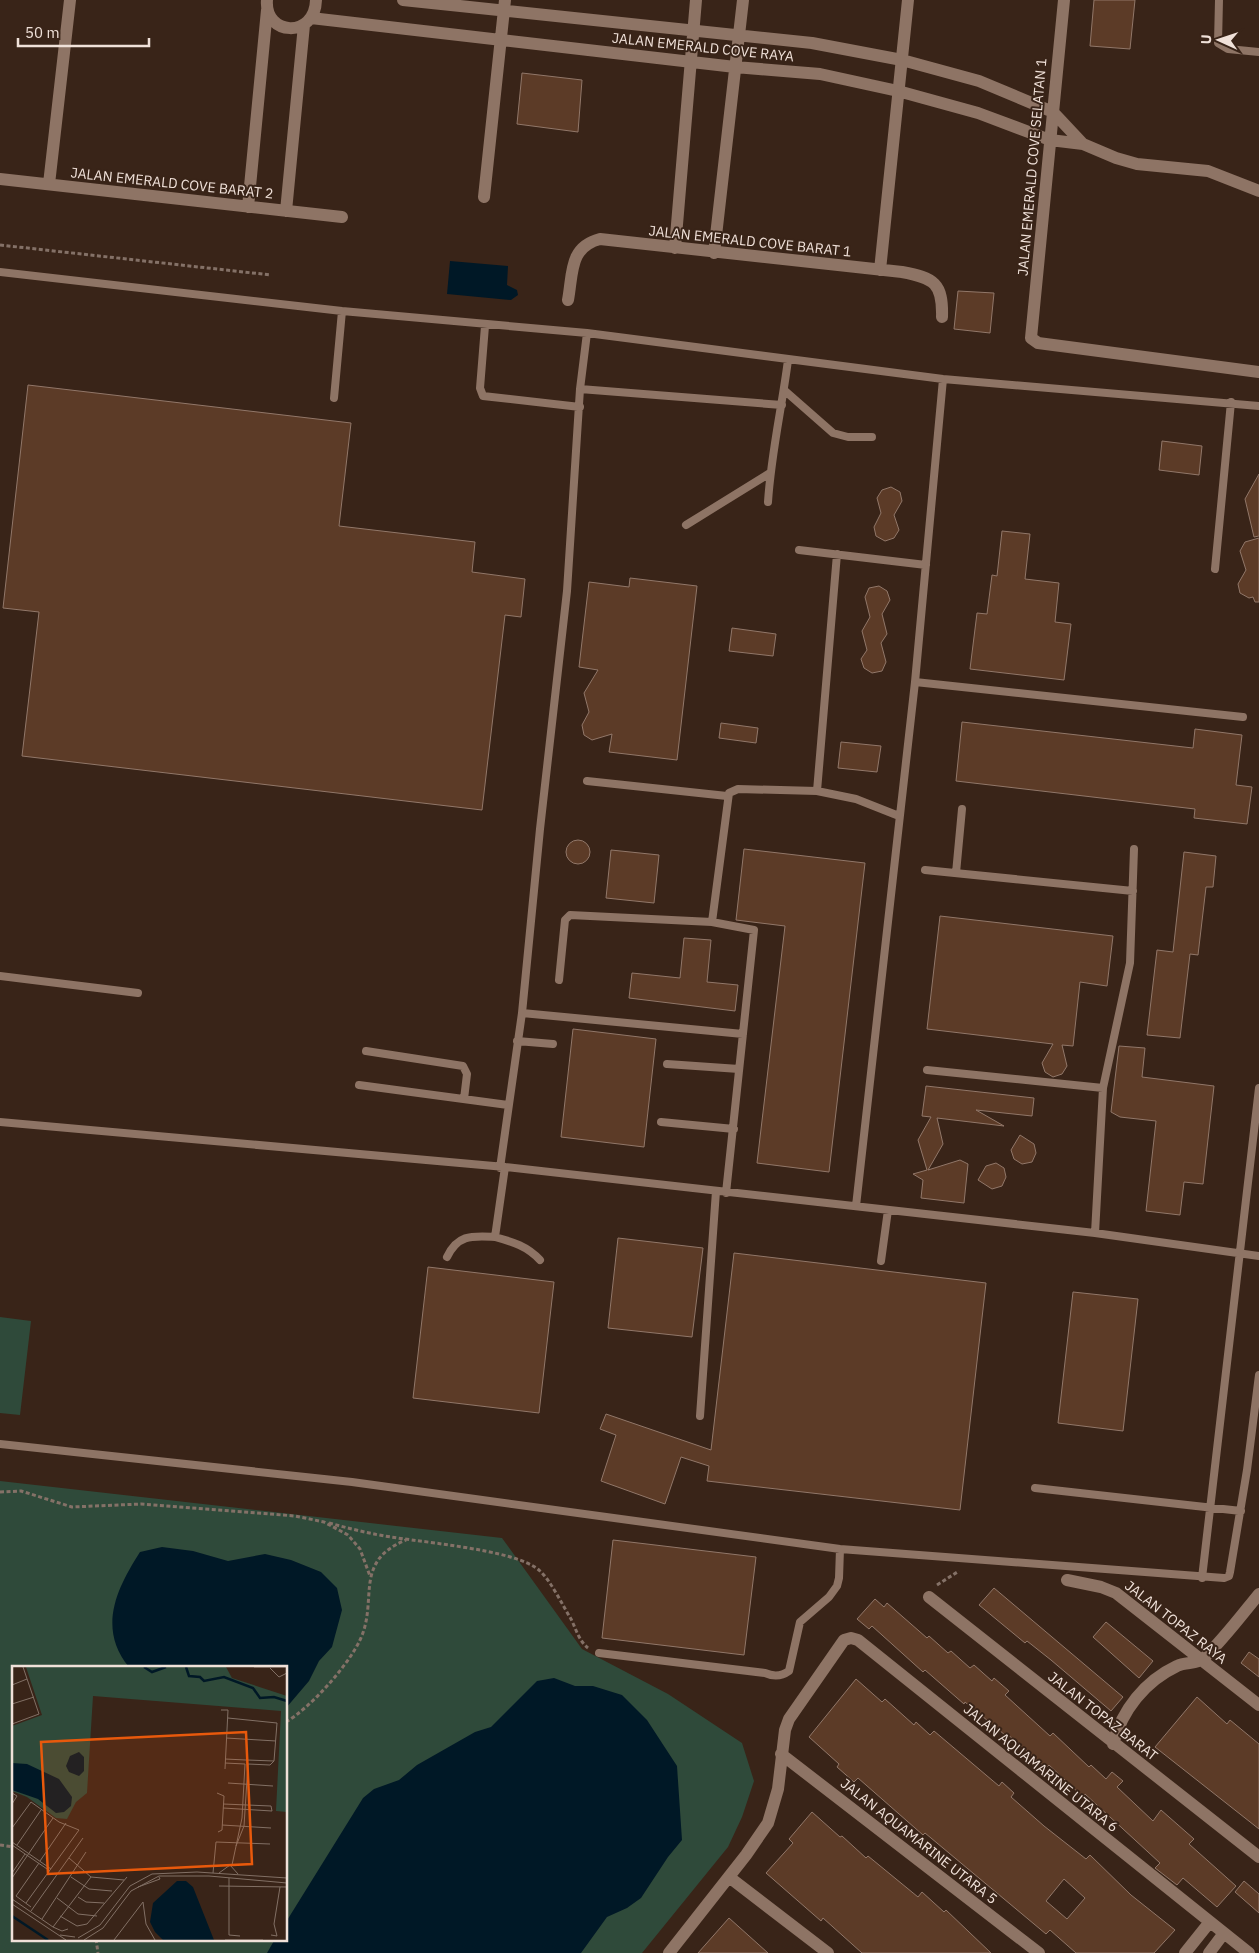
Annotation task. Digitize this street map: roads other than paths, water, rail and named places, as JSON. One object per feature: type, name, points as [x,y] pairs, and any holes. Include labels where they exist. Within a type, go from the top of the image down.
[{"type":"street","points":[[49,184],[70,0]]},
{"type":"street","points":[[286,211],[308,22],[316,9],[316,0]]},
{"type":"street","name":"JALAN EMERALD COVE RAYA","points":[[403,0],[504,6],[738,37],[812,43],[902,60],[979,81],[1053,112],[1083,144]]},
{"type":"street","points":[[675,248],[696,0]]},
{"type":"street","points":[[714,253],[743,0]]},
{"type":"street","points":[[880,270],[908,0]]},
{"type":"street","name":"JALAN EMERALD COVE SELATAN 1","points":[[1064,0],[1031,338],[1038,343],[1259,372]]},
{"type":"street","points":[[248,207],[267,5]]},
{"type":"street","name":"JALAN EMERALD COVE RAYA","points":[[267,5],[275,23],[297,28],[308,22],[501,40],[735,67],[820,74],[898,91],[978,113],[1050,140],[1083,144],[1136,164],[1208,170],[1259,191]]},
{"type":"street","points":[[484,197],[504,6]]},
{"type":"street","name":"JALAN EMERALD COVE BARAT 2","points":[[0,179],[342,218]]},
{"type":"street","name":"JALAN EMERALD COVE BARAT 1","points":[[568,300],[577,254],[580,249],[592,241],[600,239],[922,276],[935,282],[943,298],[942,317]]},
{"type":"street","name":"JALAN TOPAZ RAYA","points":[[1067,1580],[1101,1586],[1116,1593],[1259,1705]]},
{"type":"street","points":[[1113,1744],[1119,1722],[1145,1688],[1159,1676],[1180,1664],[1201,1661],[1259,1594]]},
{"type":"street","name":"JALAN TOPAZ BARAT","points":[[929,1597],[1259,1858]]},
{"type":"street","name":"JALAN AQUAMARINE UTARA 6","points":[[781,1754],[784,1730],[789,1719],[844,1640],[854,1638],[1249,1953]]},
{"type":"street","points":[[669,1953],[729,1877],[768,1823],[778,1788],[781,1754]]},
{"type":"street","name":"JALAN AQUAMARINE UTARA 5","points":[[781,1754],[1039,1953]]},
{"type":"street","points":[[729,1877],[828,1953]]},
{"type":"street","points":[[1185,1953],[1209,1923]]},
{"type":"street","points":[[1209,1953],[1224,1933]]},
{"type":"lane","points":[[1219,0],[1218,43],[1228,49],[1259,52]]},
{"type":"lane","points":[[0,272],[485,326],[587,333],[943,379],[1231,402],[1259,406]]},
{"type":"lane","points":[[334,398],[342,311]]},
{"type":"lane","points":[[485,326],[480,388],[483,396],[580,407]]},
{"type":"lane","points":[[495,1237],[508,1105],[522,1013],[540,829],[568,591],[580,389],[587,333]]},
{"type":"lane","points":[[768,502],[770,473],[788,360]]},
{"type":"lane","points":[[856,1206],[915,682],[943,379]]},
{"type":"lane","points":[[580,389],[782,406]]},
{"type":"lane","points":[[784,390],[833,433],[848,437],[872,437]]},
{"type":"lane","points":[[1215,569],[1231,402]]},
{"type":"lane","points":[[686,525],[770,473]]},
{"type":"lane","points":[[799,550],[926,565]]},
{"type":"lane","points":[[817,791],[837,554]]},
{"type":"lane","points":[[915,682],[1243,717]]},
{"type":"lane","points":[[586,781],[727,796]]},
{"type":"lane","points":[[712,922],[727,796],[732,790],[817,791],[856,799],[899,816]]},
{"type":"lane","points":[[956,873],[962,809]]},
{"type":"lane","points":[[1095,1233],[1103,1088],[1130,963],[1134,849]]},
{"type":"lane","points":[[925,870],[1133,891]]},
{"type":"lane","points":[[559,980],[565,920],[568,916],[712,922],[753,928],[755,932],[726,1193]]},
{"type":"lane","points":[[0,976],[138,993]]},
{"type":"lane","points":[[522,1013],[743,1034]]},
{"type":"lane","points":[[517,1041],[553,1044]]},
{"type":"lane","points":[[366,1051],[463,1066],[467,1074],[464,1099]]},
{"type":"lane","points":[[667,1064],[739,1069]]},
{"type":"lane","points":[[927,1070],[1103,1088]]},
{"type":"lane","points":[[359,1085],[508,1105]]},
{"type":"lane","points":[[1202,1578],[1259,1088]]},
{"type":"lane","points":[[0,1122],[503,1168],[1095,1233],[1259,1256]]},
{"type":"lane","points":[[662,1122],[734,1129]]},
{"type":"lane","points":[[700,1416],[716,1191]]},
{"type":"lane","points":[[881,1261],[888,1210]]},
{"type":"lane","points":[[447,1257],[453,1245],[461,1239],[477,1236],[495,1237],[520,1244],[540,1260]]},
{"type":"lane","points":[[0,1444],[352,1482],[840,1549],[1202,1578],[1224,1578],[1229,1576],[1241,1511],[1259,1374]]},
{"type":"lane","points":[[1035,1488],[1241,1511]]},
{"type":"lane","points":[[598,1653],[771,1676],[785,1674],[789,1671],[800,1622],[829,1597],[836,1586],[839,1578],[840,1549]]},
{"type":"water","points":[[450,261],[508,266],[507,285],[517,290],[518,295],[511,300],[447,294]]},
{"type":"water","points":[[162,1547],[193,1551],[228,1561],[265,1554],[291,1560],[321,1572],[337,1588],[342,1610],[332,1647],[319,1661],[309,1681],[288,1706],[288,1666],[128,1666],[119,1652],[114,1638],[112,1623],[118,1594],[140,1552]]},
{"type":"water","points":[[554,1678],[575,1686],[593,1686],[622,1695],[647,1720],[677,1766],[682,1840],[668,1857],[641,1898],[627,1908],[607,1917],[581,1953],[267,1953],[274,1940],[288,1940],[288,1919],[363,1798],[374,1789],[399,1780],[417,1765],[475,1732],[491,1727],[537,1681]]}]
